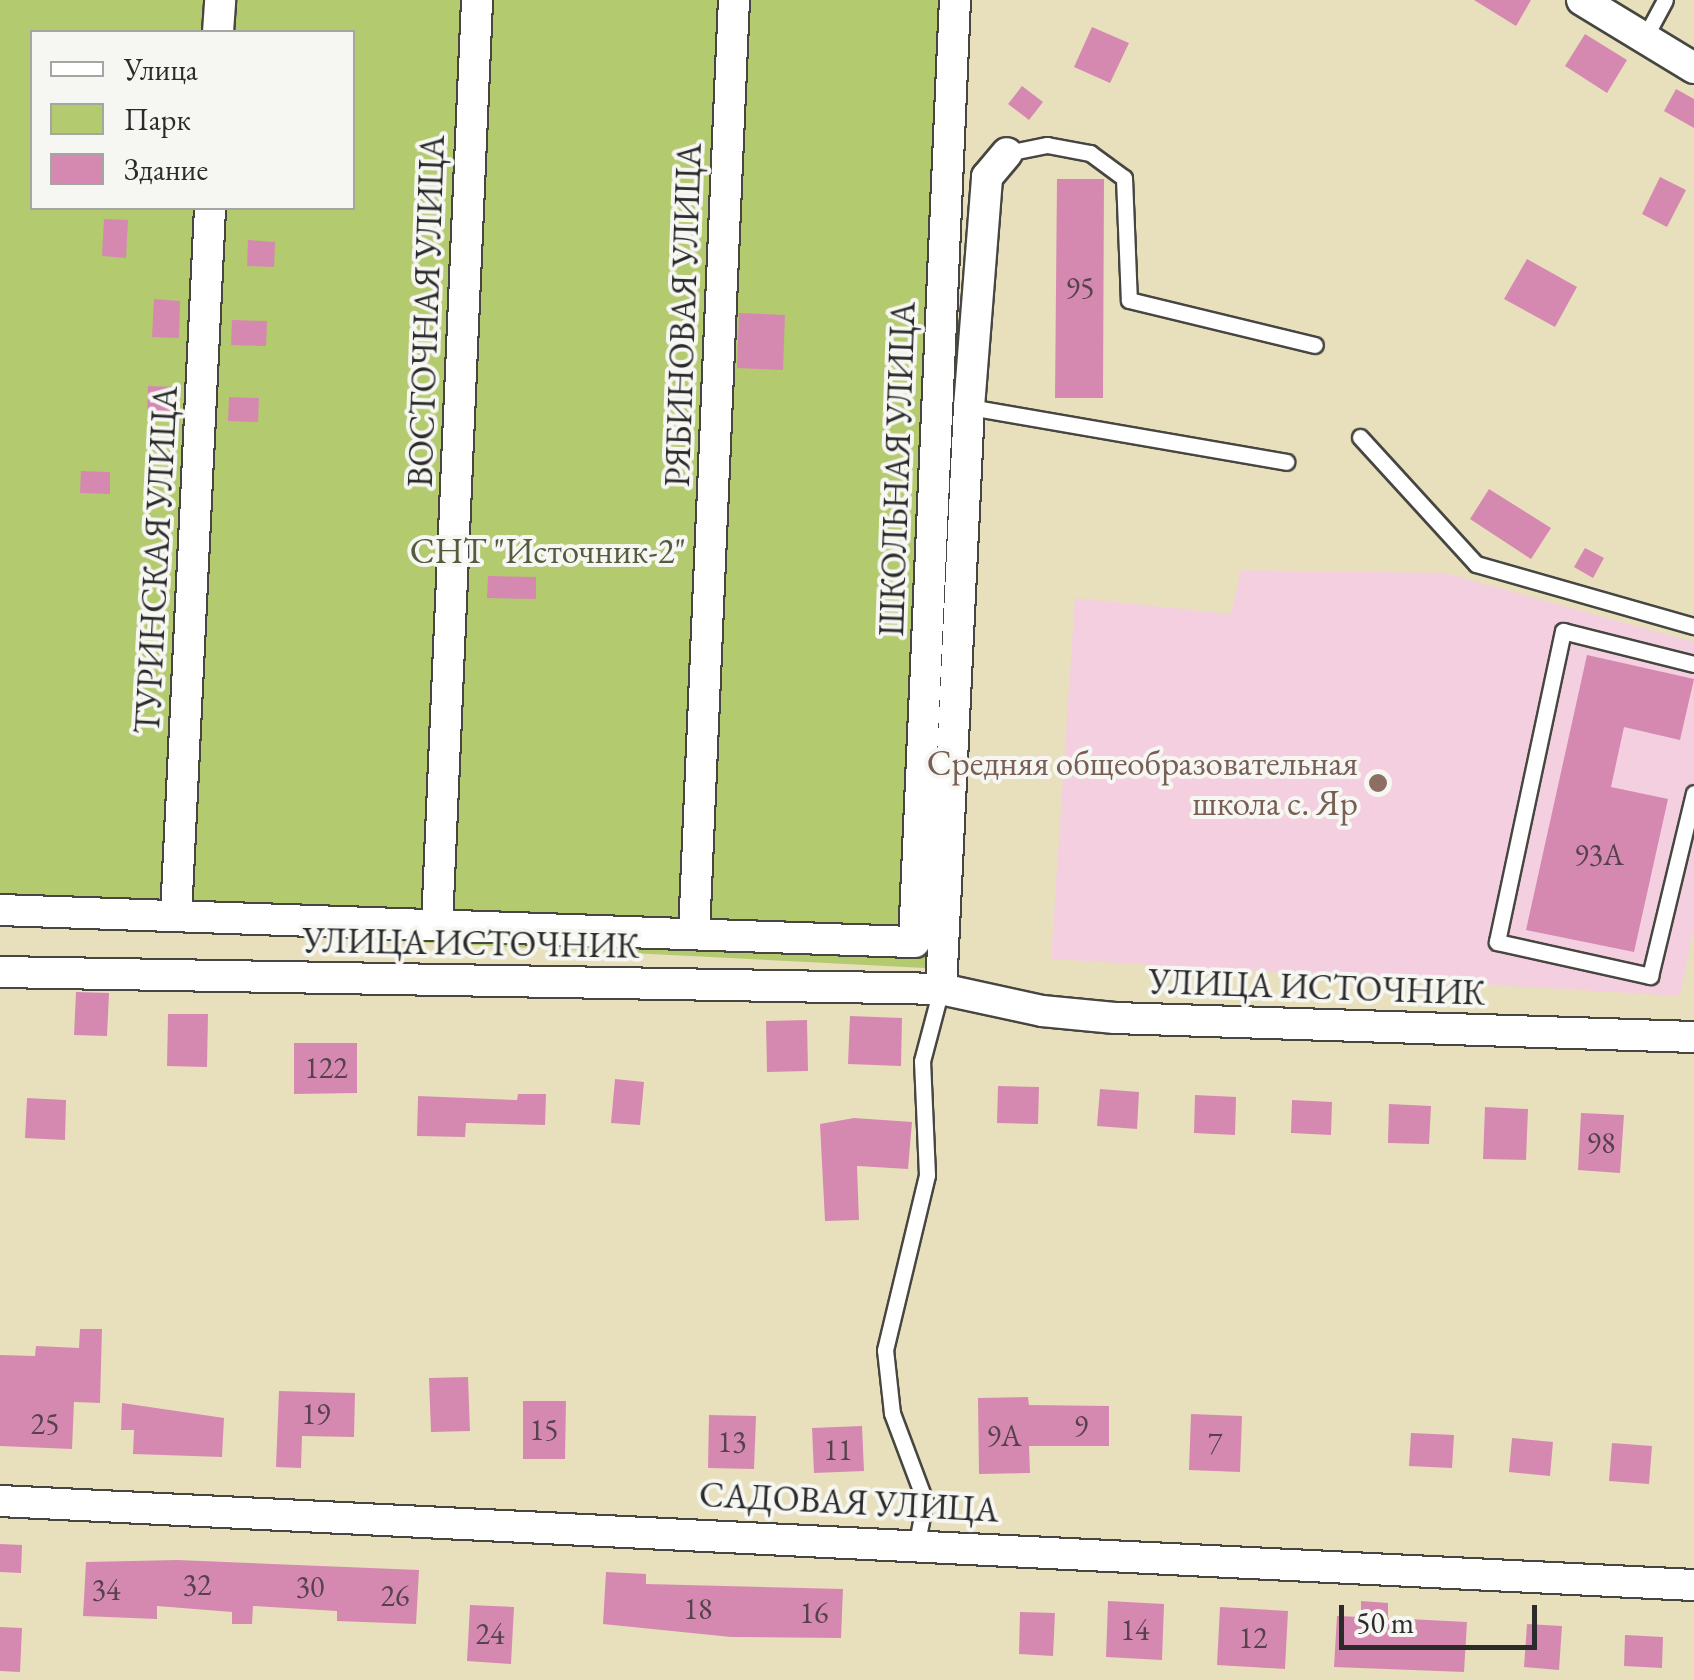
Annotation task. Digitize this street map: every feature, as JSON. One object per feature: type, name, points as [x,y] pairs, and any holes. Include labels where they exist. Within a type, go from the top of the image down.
[{"type":"street","points":[[218,30],[220,0]]},
{"type":"street","name":"ВОСТОЧНАЯ УЛИЦА","points":[[437,925],[477,0]]},
{"type":"street","name":"РЯБИНОВАЯ УЛИЦА","points":[[694,934],[734,0]]},
{"type":"street","name":"ШКОЛЬНАЯ УЛИЦА","points":[[694,934],[914,942],[954,0]]},
{"type":"street","points":[[1582,0],[1694,68]]},
{"type":"street","points":[[941,989],[968,407],[987,177],[1007,153]]},
{"type":"street","name":"ТУРИНСКАЯ УЛИЦА","points":[[176,916],[210,210]]},
{"type":"street","points":[[0,910],[694,934]]},
{"type":"street","name":"УЛИЦА ИСТОЧНИК","points":[[0,972],[941,989],[1115,1018],[1694,1037]]},
{"type":"street","name":"САДОВАЯ УЛИЦА","points":[[0,1501],[917,1542],[1694,1585]]},
{"type":"lane","points":[[1644,39],[1664,0]]},
{"type":"lane","points":[[1007,153],[1047,145],[1090,153],[1124,178],[1129,300],[1316,346]]},
{"type":"lane","points":[[968,407],[1286,462]]},
{"type":"lane","points":[[1360,437],[1476,564],[1694,626]]},
{"type":"lane","points":[[1694,664],[1563,631],[1497,942],[1650,976],[1694,793]]},
{"type":"lane","points":[[917,1542],[925,1501],[892,1413],[884,1350],[926,1176],[922,1061],[941,989]]},
{"type":"shaded area","name":"Средняя общеобразовательная школа с. Яр","points":[[1241,570],[1445,573],[1694,642],[1694,925],[1680,996],[1051,959],[1075,598],[1231,614]]},
{"type":"green space","name":"СНТ \"Источник-2\"","points":[[0,0],[958,0],[941,121],[965,163],[925,968],[0,921]]},
{"type":"building","points":[[1474,0],[1531,0],[1516,26]]},
{"type":"building","points":[[1092,27],[1129,43],[1110,83],[1074,67]]},
{"type":"building","points":[[1585,34],[1627,60],[1607,93],[1565,66]]},
{"type":"building","points":[[1022,86],[1043,102],[1029,120],[1008,104]]},
{"type":"building","points":[[1676,89],[1694,99],[1694,128],[1664,111]]},
{"type":"building","points":[[1660,177],[1686,190],[1667,227],[1642,214]]},
{"type":"building","points":[[1057,179],[1104,179],[1103,398],[1055,398]]},
{"type":"building","points":[[104,219],[128,220],[126,258],[102,256]]},
{"type":"building","points":[[248,240],[275,242],[274,267],[247,266]]},
{"type":"building","points":[[1527,259],[1577,287],[1555,327],[1504,299]]},
{"type":"building","points":[[154,299],[180,301],[179,338],[152,337]]},
{"type":"building","points":[[739,313],[785,315],[783,370],[737,368]]},
{"type":"building","points":[[232,320],[267,321],[266,346],[231,345]]},
{"type":"building","points":[[148,386],[176,387],[175,418],[147,417]]},
{"type":"building","points":[[229,397],[259,398],[258,422],[228,421]]},
{"type":"building","points":[[81,471],[110,472],[110,494],[80,493]]},
{"type":"building","points":[[1489,489],[1551,528],[1531,559],[1470,519]]},
{"type":"building","points":[[1585,548],[1604,558],[1593,578],[1574,567]]},
{"type":"building","points":[[488,576],[536,577],[536,599],[487,598]]},
{"type":"building","points":[[1587,655],[1694,679],[1680,740],[1624,727],[1611,787],[1668,799],[1634,952],[1526,930]]},
{"type":"building","points":[[76,992],[109,993],[107,1036],[74,1035]]},
{"type":"building","points":[[168,1014],[208,1014],[207,1067],[167,1066]]},
{"type":"building","points":[[850,1016],[902,1018],[901,1066],[848,1064]]},
{"type":"building","points":[[807,1020],[808,1071],[767,1072],[766,1021]]},
{"type":"building","points":[[294,1043],[357,1043],[357,1093],[294,1094]]},
{"type":"building","points":[[615,1079],[644,1082],[640,1125],[611,1123]]},
{"type":"building","points":[[998,1086],[1039,1087],[1038,1124],[997,1123]]},
{"type":"building","points":[[1100,1089],[1139,1092],[1137,1129],[1097,1126]]},
{"type":"building","points":[[518,1094],[546,1094],[545,1125],[466,1123],[465,1137],[417,1136],[418,1096],[517,1100]]},
{"type":"building","points":[[1195,1095],[1236,1097],[1235,1135],[1194,1133]]},
{"type":"building","points":[[27,1098],[66,1100],[65,1140],[25,1138]]},
{"type":"building","points":[[1292,1100],[1332,1102],[1331,1135],[1291,1133]]},
{"type":"building","points":[[1389,1104],[1431,1106],[1429,1144],[1388,1143]]},
{"type":"building","points":[[1485,1107],[1528,1109],[1526,1160],[1483,1159]]},
{"type":"building","points":[[1581,1113],[1624,1115],[1620,1173],[1578,1170]]},
{"type":"building","points":[[854,1118],[912,1122],[908,1169],[857,1166],[859,1220],[825,1221],[820,1124]]},
{"type":"building","points":[[80,1329],[102,1329],[100,1403],[74,1402],[72,1449],[0,1446],[0,1355],[35,1356],[36,1346],[79,1348]]},
{"type":"building","points":[[468,1377],[470,1431],[431,1432],[429,1378]]},
{"type":"building","points":[[279,1391],[355,1393],[354,1437],[302,1436],[301,1468],[276,1467]]},
{"type":"building","points":[[1028,1397],[1029,1405],[1109,1406],[1109,1446],[1029,1446],[1030,1473],[979,1474],[978,1398]]},
{"type":"building","points":[[523,1401],[566,1401],[565,1459],[523,1459]]},
{"type":"building","points":[[122,1403],[224,1418],[222,1457],[133,1454],[134,1430],[121,1430]]},
{"type":"building","points":[[1191,1414],[1242,1416],[1240,1472],[1189,1470]]},
{"type":"building","points":[[709,1415],[756,1416],[754,1469],[708,1468]]},
{"type":"building","points":[[862,1426],[864,1471],[814,1473],[812,1428]]},
{"type":"building","points":[[1411,1433],[1454,1435],[1452,1468],[1409,1466]]},
{"type":"building","points":[[1512,1438],[1553,1442],[1550,1476],[1509,1472]]},
{"type":"building","points":[[1612,1443],[1652,1446],[1649,1484],[1609,1481]]},
{"type":"building","points":[[0,1544],[22,1545],[21,1573],[0,1572]]},
{"type":"building","points":[[177,1560],[419,1570],[416,1624],[337,1621],[337,1611],[253,1606],[252,1624],[232,1624],[232,1612],[157,1606],[157,1619],[83,1616],[86,1562]]},
{"type":"building","points":[[606,1572],[646,1574],[646,1584],[843,1589],[841,1638],[731,1637],[603,1624]]},
{"type":"building","points":[[1108,1601],[1164,1604],[1162,1660],[1106,1657]]},
{"type":"building","points":[[1361,1601],[1388,1603],[1388,1618],[1467,1622],[1464,1672],[1334,1667],[1337,1616],[1361,1617]]},
{"type":"building","points":[[470,1605],[514,1607],[511,1664],[467,1661]]},
{"type":"building","points":[[1220,1607],[1288,1611],[1285,1669],[1217,1665]]},
{"type":"building","points":[[1020,1612],[1055,1613],[1053,1656],[1019,1654]]},
{"type":"building","points":[[1527,1624],[1562,1626],[1559,1670],[1524,1667]]},
{"type":"building","points":[[0,1627],[22,1628],[20,1672],[0,1671]]},
{"type":"building","points":[[1625,1635],[1663,1637],[1662,1668],[1624,1666]]},
{"type":"place","name":"Средняя общеобразовательная школа с. Яр","points":[[1378,783]]}]
